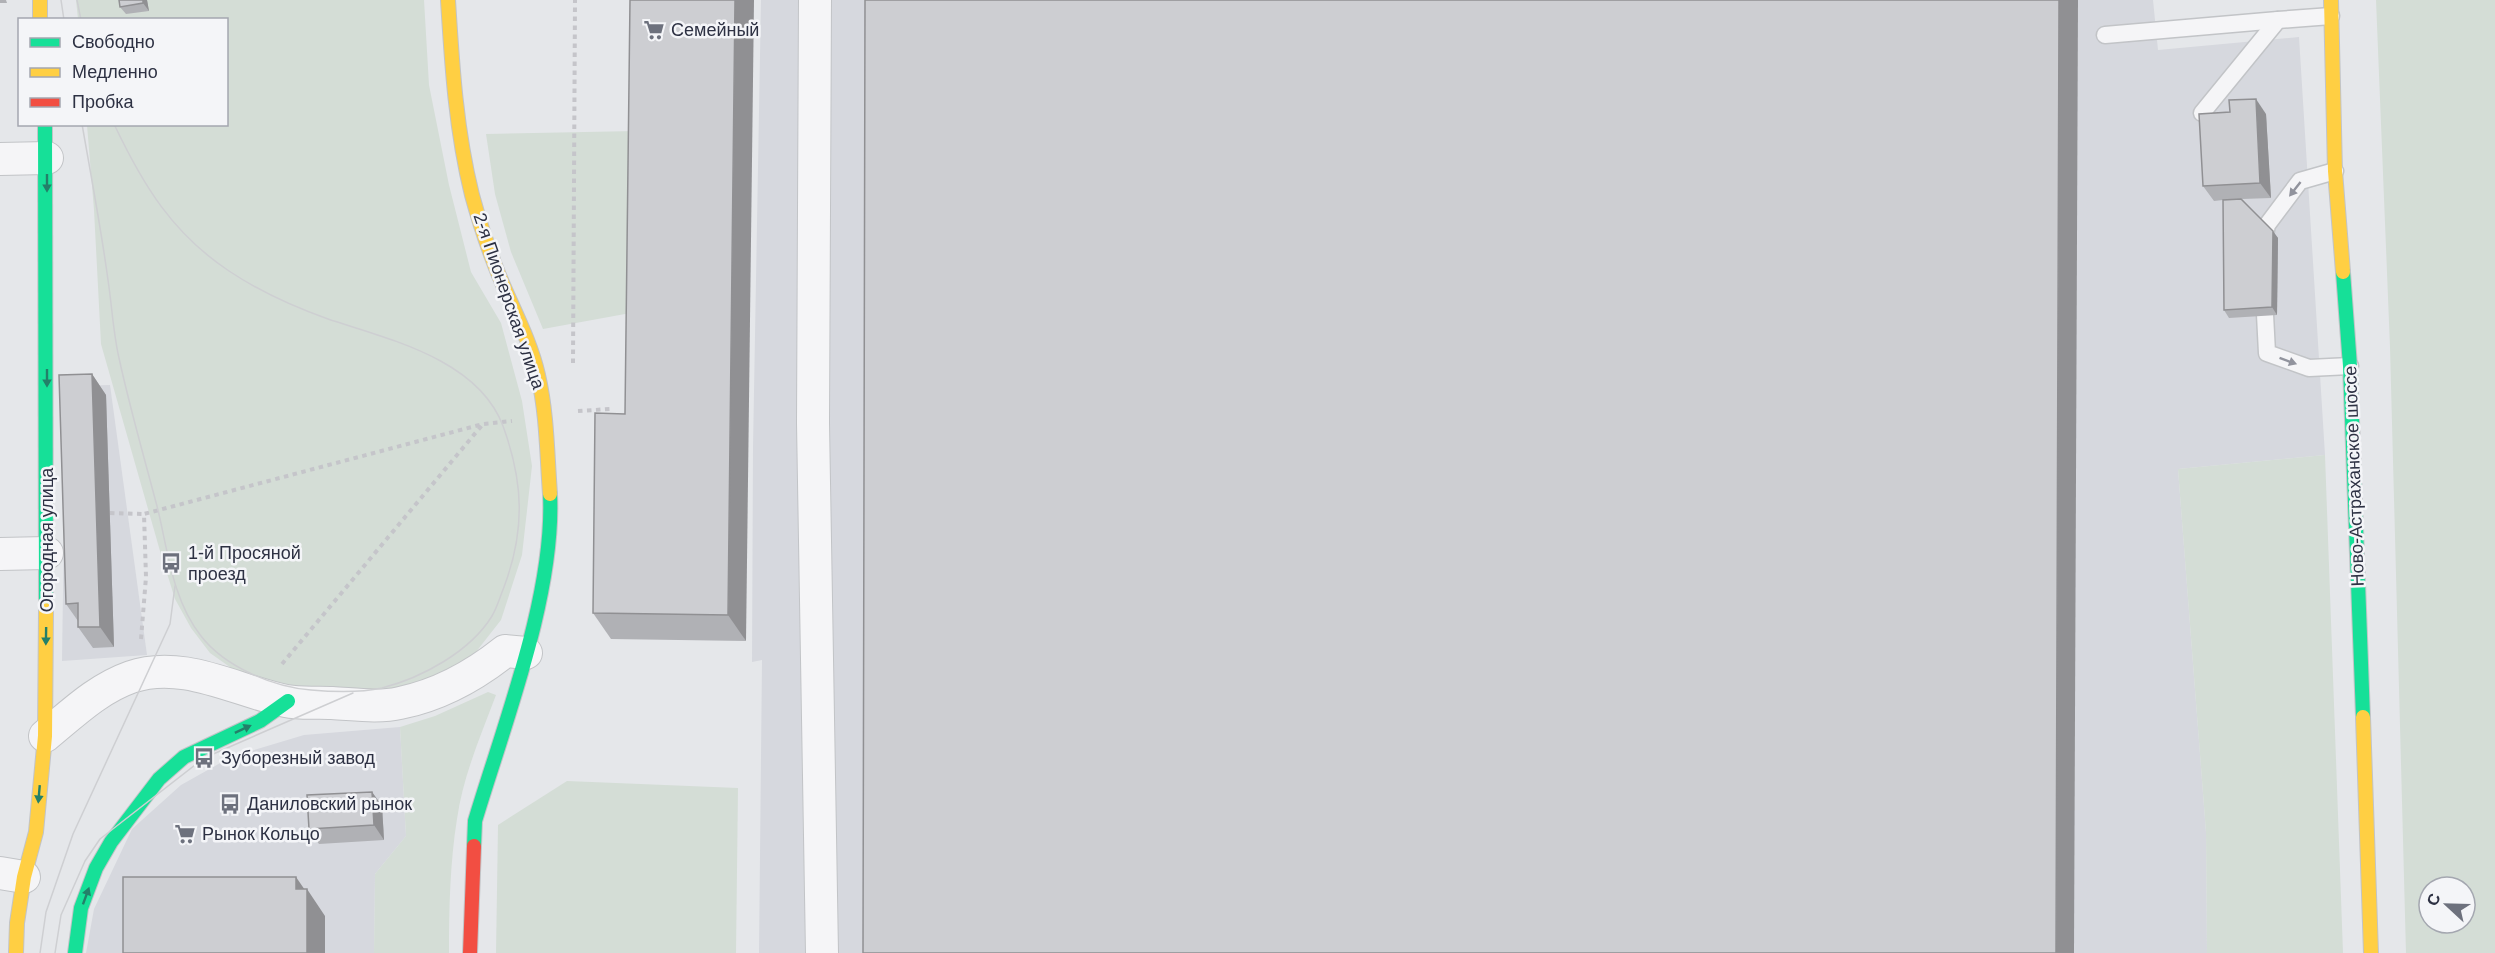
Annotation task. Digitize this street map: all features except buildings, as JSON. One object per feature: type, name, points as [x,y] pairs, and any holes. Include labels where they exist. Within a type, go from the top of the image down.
[{"type":"street","points":[[40,0],[40,18]]},
{"type":"street","name":"2-я Пионерская улица","points":[[448,0],[456,104],[472,195],[493,261],[517,314],[538,374],[545,415],[551,518],[542,584],[526,653],[475,821],[470,953]]},
{"type":"street","points":[[815,0],[813,423],[822,953]]},
{"type":"street","name":"Ново-Астраханское шоссе","points":[[2331,8],[2336,171],[2350,366],[2371,953]]},
{"type":"street","name":"Огородная улица","points":[[16,953],[18,923],[12,875],[36,832],[45,736],[47,553],[45,126]]},
{"type":"street","points":[[0,159],[47,158]]},
{"type":"street","points":[[0,554],[47,553]]},
{"type":"street","points":[[45,736],[97,693],[131,677],[164,672],[187,674],[288,701],[370,705],[399,703],[447,687],[482,670],[505,651],[526,653]]},
{"type":"street","points":[[75,953],[81,908],[96,868],[111,842],[159,778],[184,757],[260,721],[288,701]]},
{"type":"lane","points":[[2105,35],[2278,20],[2331,8]]},
{"type":"lane","points":[[2202,113],[2278,20]]},
{"type":"lane","points":[[2336,171],[2300,181],[2267,225],[2263,243],[2267,353],[2309,368],[2350,366]]},
{"type":"path","points":[[572,373],[574,0]]},
{"type":"path","points":[[110,513],[144,514],[483,424],[502,424],[545,415],[610,409]]},
{"type":"path","points":[[277,670],[483,424]]},
{"type":"path","points":[[131,677],[141,639],[146,577],[144,514]]},
{"type":"shaded area","points":[[76,0],[424,0],[429,85],[449,185],[471,272],[501,323],[522,401],[532,466],[522,555],[501,620],[472,657],[440,675],[382,694],[323,697],[244,677],[210,653],[191,628],[175,599],[101,344],[87,126],[228,126],[228,18],[78,18]]},
{"type":"shaded area","points":[[761,0],[2153,0],[2158,50],[2299,37],[2325,455],[2178,469],[2206,832],[2207,953],[759,953],[762,660],[752,662],[753,448]]},
{"type":"shaded area","points":[[2376,0],[2495,0],[2495,953],[2406,953],[2390,347]]},
{"type":"shaded area","points":[[636,131],[636,312],[543,329],[511,252],[495,194],[486,134]]},
{"type":"shaded area","points":[[110,385],[147,655],[62,661],[66,386]]},
{"type":"shaded area","points":[[2325,455],[2343,953],[2207,953],[2206,832],[2178,469]]},
{"type":"shaded area","points":[[488,692],[496,695],[468,771],[457,819],[450,886],[449,953],[374,953],[375,874],[406,836],[400,727],[435,716]]},
{"type":"shaded area","points":[[400,727],[406,836],[375,874],[374,953],[86,953],[94,909],[132,829],[181,785],[231,757],[304,735]]},
{"type":"shaded area","points":[[567,781],[738,788],[736,953],[496,953],[498,825]]},
{"type":"tram line","points":[[61,0],[64,18]]},
{"type":"tram line","points":[[77,0],[81,18]]},
{"type":"tram line","points":[[82,126],[119,358],[173,576],[184,607],[201,636],[223,657],[251,674],[281,685],[311,690],[338,692],[373,690],[413,678],[443,662],[471,641],[492,616],[504,587],[516,546],[519,507],[515,467],[503,426],[491,403],[474,384],[429,355],[290,304],[229,271],[191,241],[175,224],[148,187],[115,126]]},
{"type":"tram line","points":[[40,953],[46,912],[73,834],[170,624],[175,586]]},
{"type":"tram line","points":[[55,953],[61,915],[85,861],[100,839],[204,758],[353,693]]},
{"type":"traffic: fast","points":[[45,126],[46,610]]},
{"type":"traffic: fast","points":[[2343,272],[2350,366],[2363,717]]},
{"type":"traffic: fast","points":[[474,846],[475,821],[513,701],[536,616],[549,533],[550,494]]},
{"type":"traffic: fast","points":[[75,953],[81,908],[96,868],[111,842],[159,779],[184,757],[260,721],[288,701]]},
{"type":"traffic: slow","points":[[40,0],[40,18]]},
{"type":"traffic: slow","points":[[448,0],[462,147],[474,203],[487,244],[529,346],[538,375],[545,419],[550,494]]},
{"type":"traffic: slow","points":[[2331,0],[2335,171],[2343,272]]},
{"type":"traffic: slow","points":[[16,953],[17,923],[24,877],[36,832],[45,736],[46,610]]},
{"type":"traffic: slow","points":[[2363,717],[2371,953]]},
{"type":"traffic: jam","points":[[470,953],[474,846]]},
{"type":"place","name":"Семейный","points":[[654,30]]},
{"type":"place","name":"1-й Просяной проезд","points":[[171,563]]},
{"type":"place","name":"Зуборезный завод","points":[[204,758]]},
{"type":"place","name":"Даниловский рынок","points":[[230,804]]},
{"type":"place","name":"Рынок Кольцо","points":[[185,834]]}]
